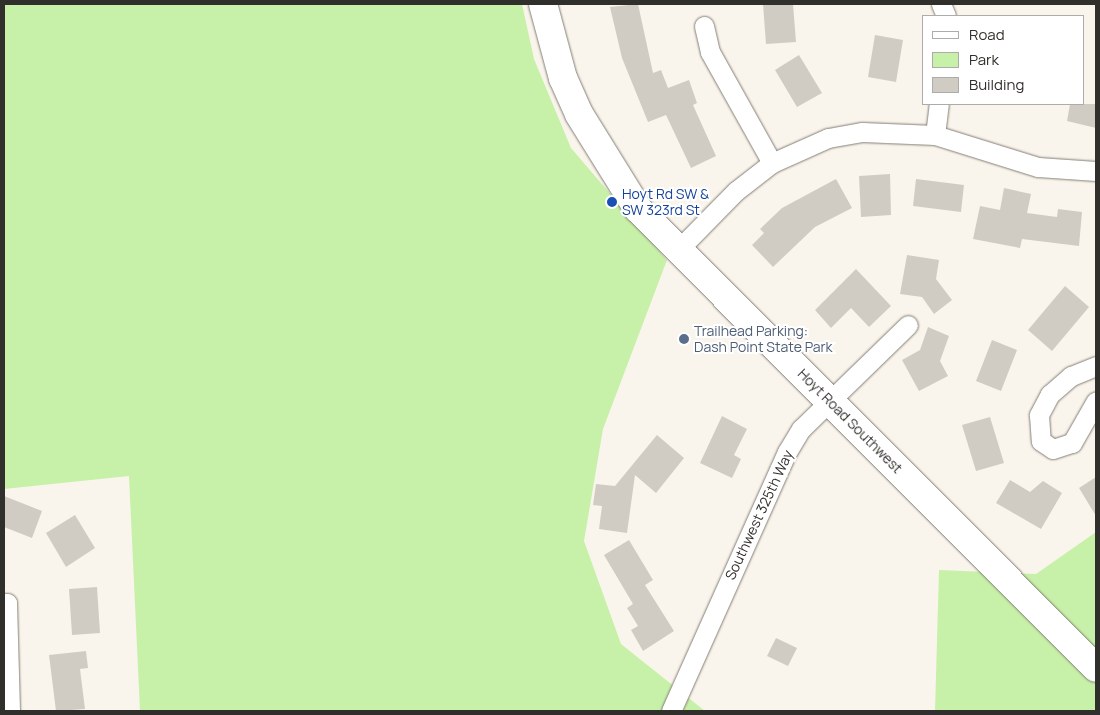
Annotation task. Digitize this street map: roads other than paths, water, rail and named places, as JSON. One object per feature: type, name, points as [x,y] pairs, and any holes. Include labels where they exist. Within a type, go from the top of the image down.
[{"type":"main road","name":"Hoyt Road Southwest","points":[[543,4],[563,78],[579,114],[638,209],[676,252],[831,401],[1096,668]]},
{"type":"street","points":[[704,26],[710,52],[772,163]]},
{"type":"street","points":[[935,135],[939,105]]},
{"type":"street","points":[[676,252],[736,191],[772,163],[828,138],[862,132],[935,135],[1038,167],[1096,171]]},
{"type":"street","name":"Southwest 325th Way","points":[[671,711],[778,468],[802,429],[908,325]]},
{"type":"street","points":[[1096,366],[1064,380],[1050,394],[1038,420],[1041,441],[1053,449],[1072,443],[1096,401]]},
{"type":"street","points":[[6,603],[10,711]]},
{"type":"place","name":"Hoyt Rd SW & SW 323rd St","points":[[612,202]]},
{"type":"place","name":"Trailhead Parking: Dash Point State Park","points":[[684,339]]}]
